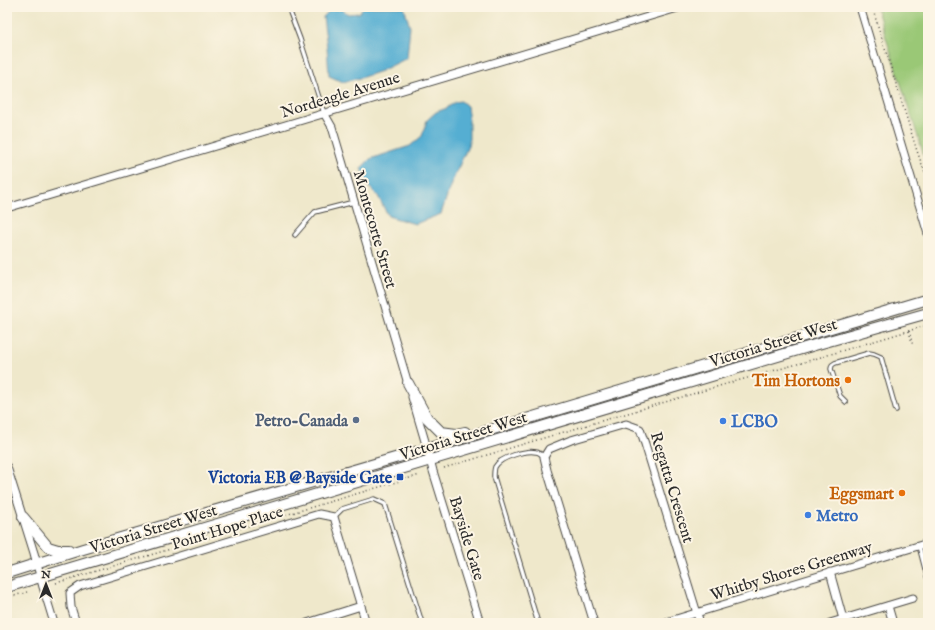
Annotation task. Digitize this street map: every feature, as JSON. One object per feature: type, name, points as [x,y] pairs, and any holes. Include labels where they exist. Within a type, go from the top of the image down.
[{"type":"main road","name":"Victoria Street West","points":[[7,572],[928,299]]},
{"type":"main road","name":"Victoria Street West","points":[[7,587],[818,344],[928,313]]},
{"type":"main road","points":[[408,383],[427,418],[442,432],[456,434],[503,426]]},
{"type":"main road","points":[[23,517],[48,547],[58,550],[83,549]]},
{"type":"street","name":"Nordeagle Avenue","points":[[7,208],[681,7]]},
{"type":"street","points":[[860,7],[928,234]]},
{"type":"street","name":"Montecorte Street","points":[[324,114],[332,127],[431,461]]},
{"type":"street","name":"Regatta Crescent","points":[[544,457],[549,449],[571,440],[626,424],[640,429],[697,613]]},
{"type":"street","points":[[544,457],[594,623]]},
{"type":"street","name":"Bayside Gate","points":[[431,461],[480,623]]},
{"type":"street","points":[[7,467],[54,623]]},
{"type":"street","name":"Point Hope Place","points":[[76,623],[71,607],[70,592],[80,586],[319,514],[334,517]]},
{"type":"street","points":[[334,517],[366,623]]},
{"type":"street","name":"Whitby Shores Greenway","points":[[663,623],[928,543]]},
{"type":"street","points":[[830,572],[843,619]]},
{"type":"street","points":[[830,623],[913,598]]},
{"type":"street","points":[[307,623],[361,606]]},
{"type":"street","points":[[888,606],[893,623]]},
{"type":"street","points":[[697,613],[700,623]]},
{"type":"lane","name":"Montecorte Street","points":[[288,7],[324,114]]},
{"type":"lane","points":[[295,235],[315,212],[354,202]]},
{"type":"lane","points":[[846,402],[840,396],[831,369],[832,365],[869,353],[881,357],[896,410]]},
{"type":"lane","points":[[538,623],[494,477],[494,468],[499,462],[508,457],[529,452],[538,452],[544,457]]},
{"type":"lane","points":[[334,517],[342,509],[374,499],[384,504],[422,623]]},
{"type":"lane","points":[[919,546],[928,580]]},
{"type":"path","points":[[872,7],[928,181]]},
{"type":"path","points":[[444,468],[928,325]]},
{"type":"path","points":[[909,331],[913,346]]},
{"type":"path","points":[[56,583],[420,475]]},
{"type":"path","points":[[7,598],[27,592]]},
{"type":"green space","points":[[876,7],[928,7],[928,168]]},
{"type":"water","points":[[363,7],[404,7],[410,27],[407,58],[381,71],[343,82],[329,76],[323,17],[330,10],[341,9],[348,14],[359,13]]},
{"type":"water","points":[[461,101],[467,106],[469,121],[469,144],[451,184],[441,214],[415,224],[388,216],[378,196],[368,186],[361,168],[370,159],[410,146],[422,136],[427,120],[436,112],[447,108],[455,102]]},
{"type":"place","name":"Tim Hortons","points":[[848,380]]},
{"type":"place","name":"Petro-Canada","points":[[356,420]]},
{"type":"place","name":"LCBO","points":[[723,421]]},
{"type":"place","name":"Victoria EB @ Bayside Gate","points":[[400,477]]},
{"type":"place","name":"Eggsmart","points":[[902,493]]},
{"type":"place","name":"Metro","points":[[808,515]]}]
